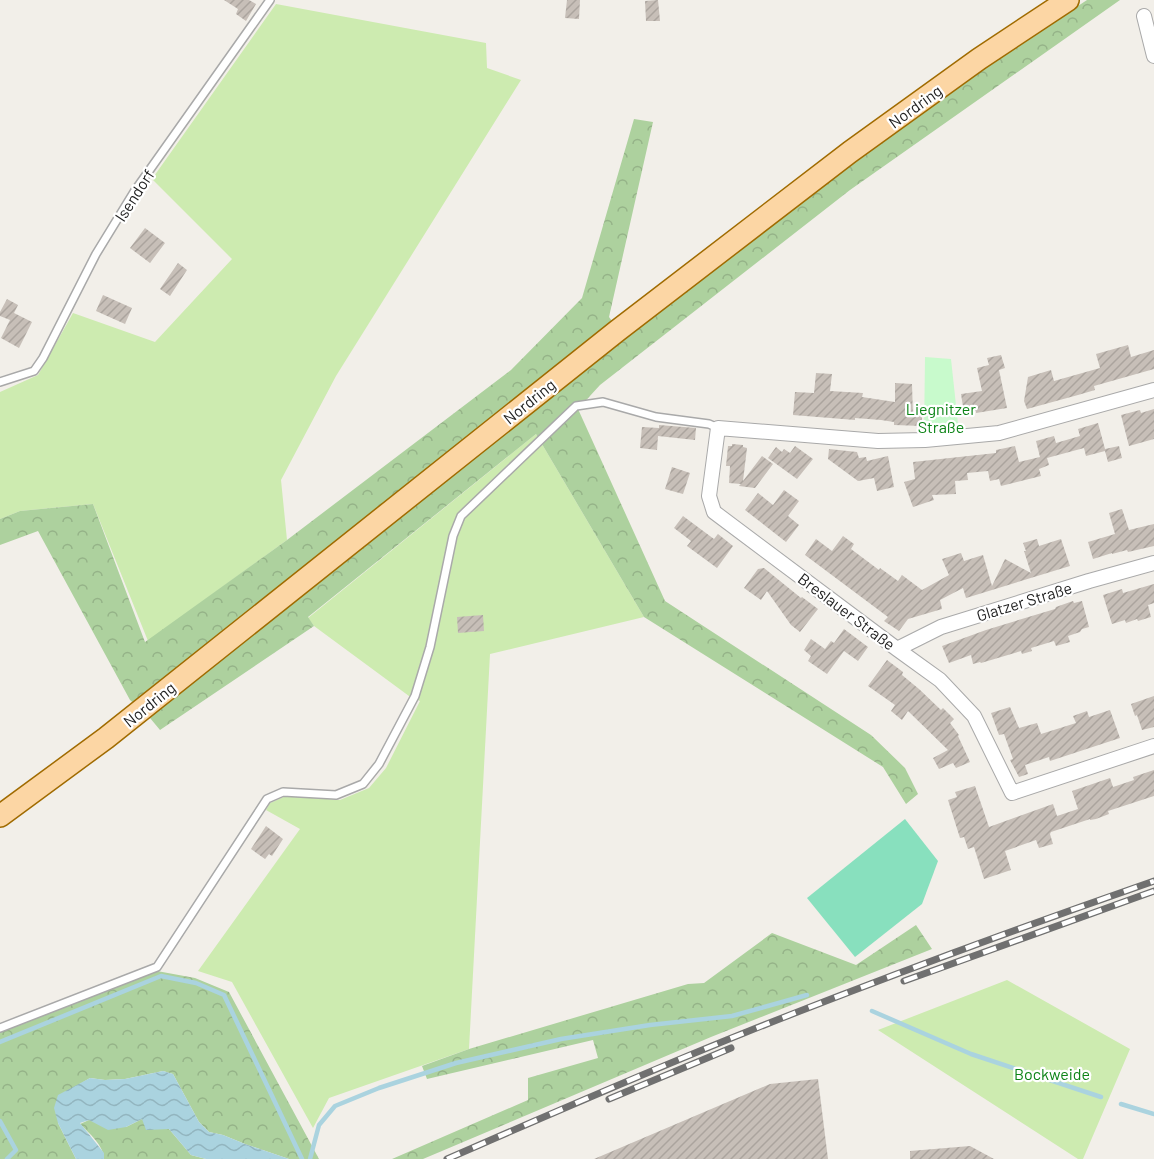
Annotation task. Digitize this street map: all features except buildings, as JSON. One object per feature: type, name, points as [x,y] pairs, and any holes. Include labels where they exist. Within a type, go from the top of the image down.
[{"type":"main road","name":"Nordring","points":[[0,816],[106,738],[663,295],[887,126],[979,59],[1068,0]]},
{"type":"street","points":[[1149,13],[1154,56]]},
{"type":"street","points":[[718,428],[878,441],[936,440],[999,433],[1154,390]]},
{"type":"street","name":"Breslauer Straße","points":[[718,428],[709,496],[714,512],[940,680],[974,716],[1012,793],[1154,746]]},
{"type":"street","name":"Glatzer Straße","points":[[897,649],[941,627],[1154,563]]},
{"type":"lane","name":"Isendorf","points":[[0,382],[34,371],[44,358],[96,254],[134,192],[270,0]]},
{"type":"lane","points":[[0,1028],[158,967],[267,800],[283,792],[336,795],[363,784],[379,764],[415,696],[430,647],[453,536],[461,516],[576,405],[603,402],[656,417],[709,424],[718,428]]},
{"type":"green space","points":[[1087,0],[1120,0],[850,190],[600,385],[578,409],[665,601],[871,735],[905,768],[918,794],[906,804],[883,767],[644,617],[536,434],[308,617],[314,626],[160,730],[130,700],[38,531],[0,545],[0,519],[20,511],[93,504],[145,642],[287,540],[511,370],[582,298],[634,119],[653,122],[609,317],[624,337],[943,96]]},
{"type":"green space","points":[[276,4],[486,43],[487,68],[521,80],[336,376],[281,480],[287,540],[148,641],[93,504],[20,511],[0,519],[0,392],[38,375],[73,313],[155,342],[232,259],[152,179]]},
{"type":"green space","name":"Liegnitzer Straße","points":[[925,357],[951,359],[959,433],[924,435]]},
{"type":"green space","points":[[536,434],[644,617],[490,654],[469,1049],[329,1098],[313,1128],[232,982],[198,971],[300,829],[266,810],[270,803],[286,796],[340,800],[369,788],[386,768],[420,701],[409,696],[314,626],[308,618]]},
{"type":"green space","points":[[905,819],[938,861],[922,904],[855,957],[807,898]]},
{"type":"green space","points":[[916,925],[932,949],[711,1037],[423,1159],[392,1159],[528,1100],[528,1078],[598,1058],[593,1040],[427,1079],[422,1066],[469,1049],[688,984],[704,983],[772,933],[856,965]]},
{"type":"green space","points":[[157,971],[195,978],[229,992],[319,1159],[289,1159],[209,1132],[199,1122],[173,1074],[163,1071],[125,1079],[90,1078],[80,1084],[58,1123],[76,1159],[0,1159],[0,1031]]},
{"type":"green space","name":"Bockweide","points":[[1007,980],[1130,1049],[1083,1159],[1078,1159],[878,1030]]},
{"type":"green space","points":[[142,1119],[169,1129],[191,1155],[206,1159],[104,1159],[99,1145],[80,1124],[89,1120],[126,1127]]},
{"type":"water","points":[[163,1071],[173,1074],[199,1122],[209,1132],[289,1159],[206,1159],[191,1155],[169,1129],[146,1130],[142,1119],[126,1127],[108,1130],[89,1120],[80,1123],[104,1153],[104,1159],[76,1159],[58,1123],[54,1108],[58,1095],[90,1078],[125,1079]]},
{"type":"waterway","points":[[0,1042],[161,976],[196,983],[224,995],[302,1159]]},
{"type":"waterway","points":[[310,1159],[319,1125],[335,1106],[379,1088],[456,1063],[561,1039],[650,1025],[732,1016],[807,995]]},
{"type":"waterway","points":[[872,1011],[971,1054],[1101,1097]]},
{"type":"waterway","points":[[1121,1104],[1154,1114]]},
{"type":"waterway","points":[[0,1121],[16,1150],[7,1159]]},
{"type":"railway","points":[[447,1159],[795,1013],[1154,881]]},
{"type":"railway","points":[[904,981],[1154,891]]},
{"type":"railway","points":[[609,1099],[731,1048]]}]
